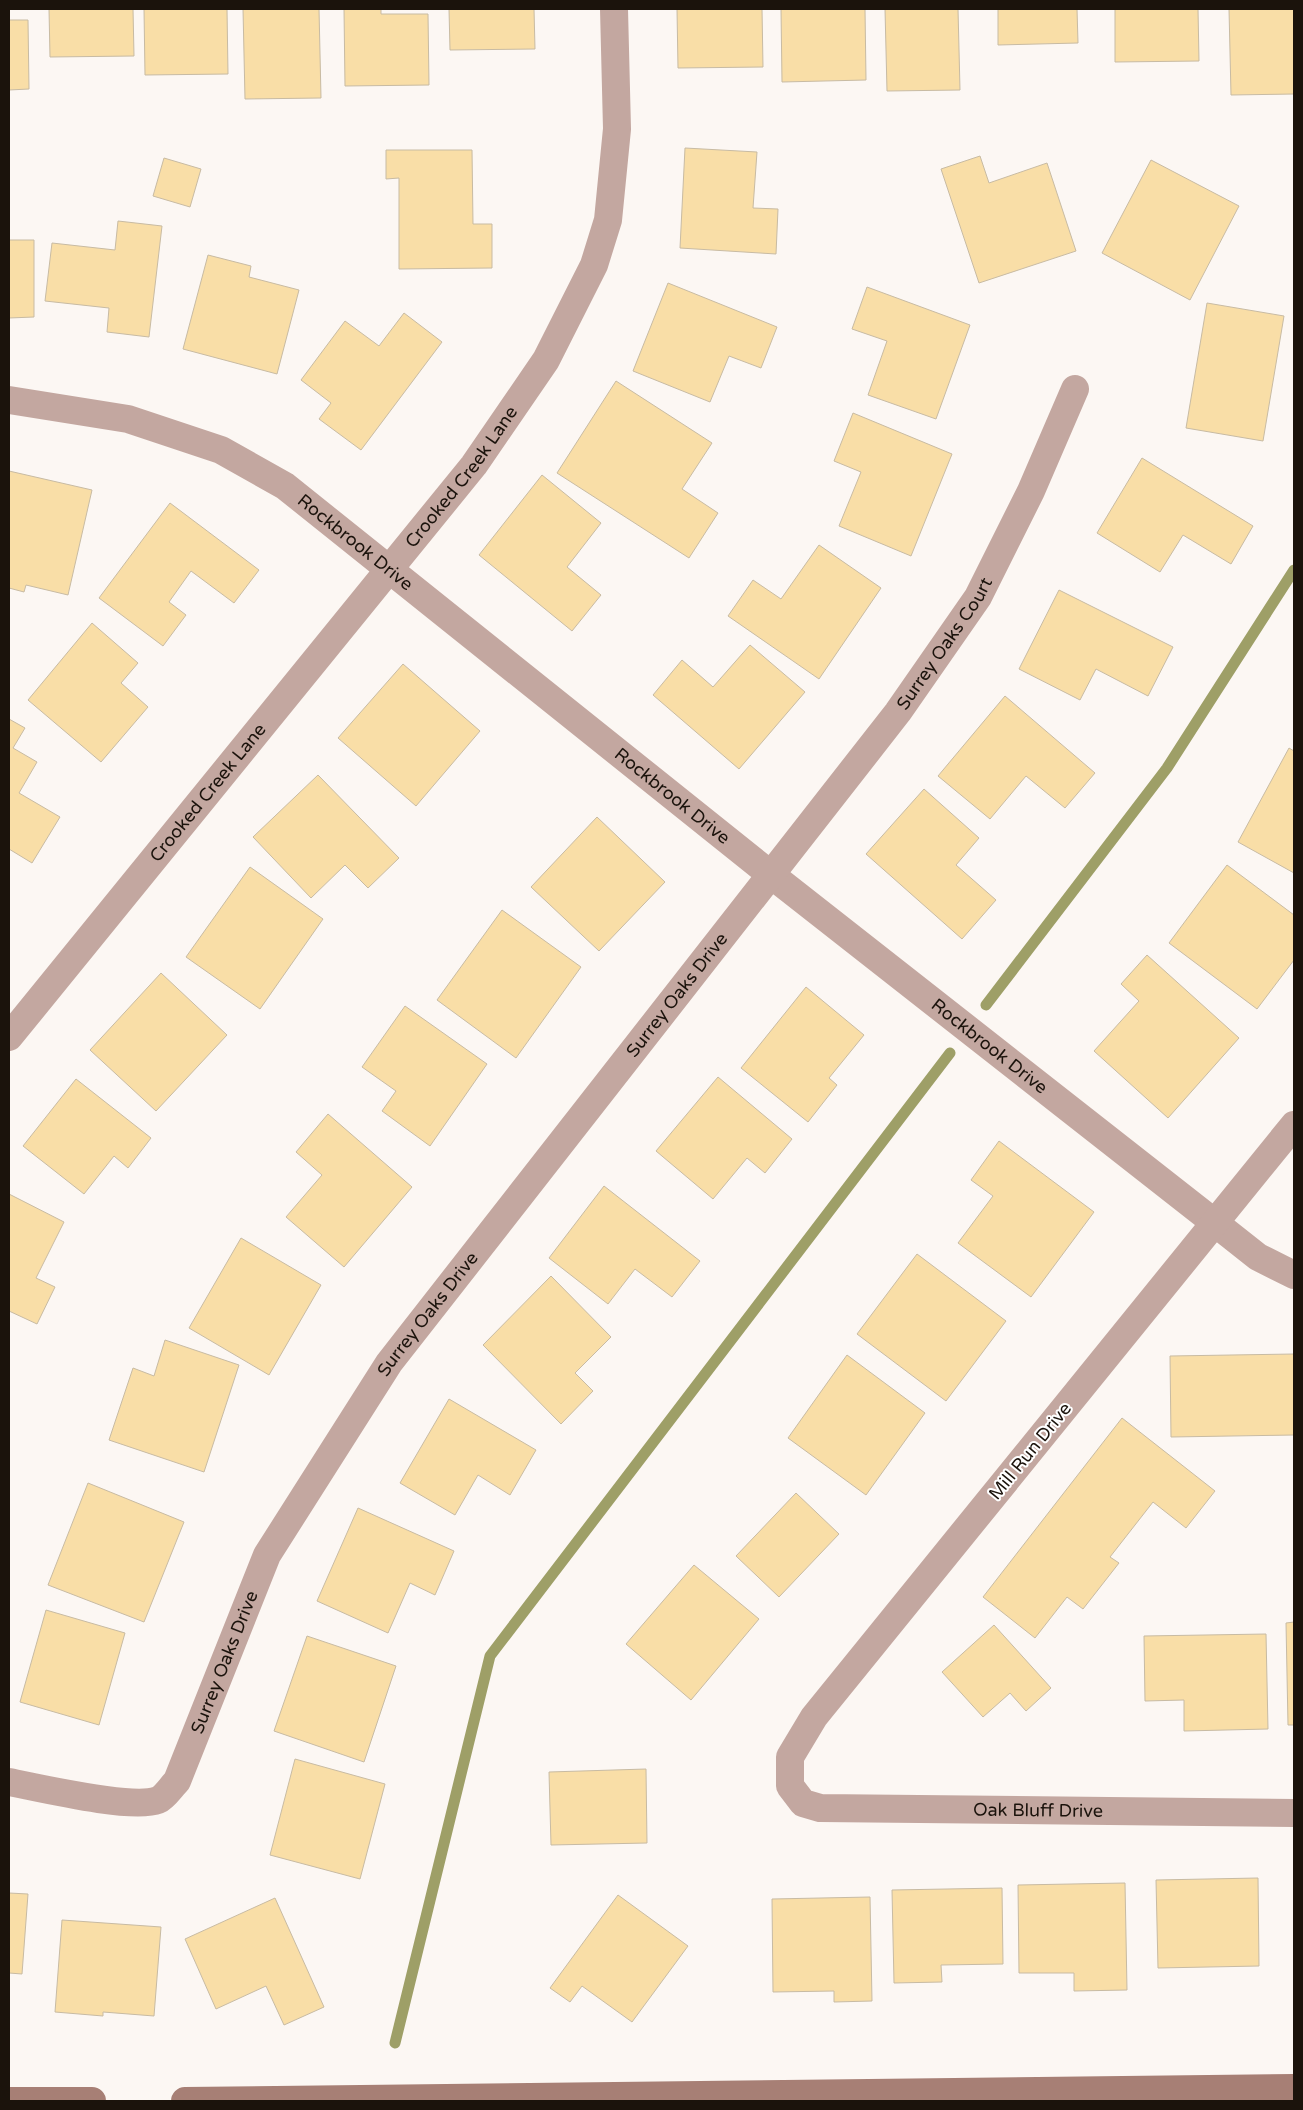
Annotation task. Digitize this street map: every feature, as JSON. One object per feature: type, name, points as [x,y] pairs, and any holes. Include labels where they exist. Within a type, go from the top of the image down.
[{"type":"main road","points":[[185,2101],[1294,2088]]},
{"type":"main road","points":[[9,2100],[92,2101]]},
{"type":"street","name":"Crooked Creek Lane","points":[[9,1038],[474,465],[546,360],[594,265],[608,220],[617,129],[614,9]]},
{"type":"street","name":"Surrey Oaks Court","points":[[770,874],[898,712],[978,597],[1030,491],[1075,388]]},
{"type":"street","name":"Rockbrook Drive","points":[[9,400],[128,420],[221,450],[285,486],[770,874],[1258,1257],[1294,1275]]},
{"type":"street","name":"Surrey Oaks Drive","points":[[9,1782],[109,1800],[148,1803],[160,1799],[176,1781],[267,1554],[389,1364],[770,874]]},
{"type":"street","name":"Mill Run Drive","points":[[790,1786],[790,1757],[814,1717],[1294,1125]]},
{"type":"street","name":"Oak Bluff Drive","points":[[790,1786],[803,1803],[820,1808],[1294,1813]]},
{"type":"building","points":[[49,9],[133,9],[134,56],[50,57]]},
{"type":"building","points":[[144,9],[227,9],[228,74],[145,75]]},
{"type":"building","points":[[243,9],[319,9],[321,98],[245,99]]},
{"type":"building","points":[[344,9],[381,9],[381,14],[428,14],[429,85],[345,86]]},
{"type":"building","points":[[449,9],[534,9],[535,49],[450,50]]},
{"type":"building","points":[[677,9],[762,9],[763,67],[678,68]]},
{"type":"building","points":[[781,9],[865,9],[866,80],[782,82]]},
{"type":"building","points":[[885,9],[958,9],[960,90],[887,91]]},
{"type":"building","points":[[998,9],[1077,9],[1078,43],[998,45]]},
{"type":"building","points":[[1115,9],[1198,9],[1199,61],[1115,62]]},
{"type":"building","points":[[1229,9],[1294,9],[1294,94],[1231,95]]},
{"type":"building","points":[[9,20],[28,20],[29,89],[9,90]]},
{"type":"building","points":[[685,148],[757,152],[753,208],[778,209],[776,254],[680,248]]},
{"type":"building","points":[[386,150],[472,150],[473,224],[492,224],[492,268],[399,269],[399,178],[386,179]]},
{"type":"building","points":[[980,156],[989,183],[1047,163],[1076,251],[979,283],[941,169]]},
{"type":"building","points":[[164,158],[201,169],[190,207],[153,196]]},
{"type":"building","points":[[1151,160],[1239,206],[1190,300],[1102,253]]},
{"type":"building","points":[[118,221],[162,226],[149,337],[107,332],[109,308],[45,301],[52,243],[115,250]]},
{"type":"building","points":[[9,240],[34,240],[34,317],[9,318]]},
{"type":"building","points":[[208,255],[251,266],[249,277],[299,290],[277,374],[183,349]]},
{"type":"building","points":[[668,283],[777,327],[761,368],[729,356],[710,402],[633,371]]},
{"type":"building","points":[[867,287],[970,325],[936,419],[868,395],[887,341],[852,329]]},
{"type":"building","points":[[1207,303],[1284,316],[1263,441],[1186,428]]},
{"type":"building","points":[[404,313],[442,342],[361,450],[319,419],[331,403],[301,380],[345,321],[379,346]]},
{"type":"building","points":[[616,381],[712,443],[682,489],[718,513],[689,558],[557,473]]},
{"type":"building","points":[[853,413],[952,454],[911,556],[839,526],[861,472],[834,461]]},
{"type":"building","points":[[1142,458],[1253,526],[1231,564],[1183,535],[1160,572],[1097,533]]},
{"type":"building","points":[[9,471],[92,490],[68,595],[26,585],[24,592],[9,588]]},
{"type":"building","points":[[542,475],[601,523],[567,567],[601,595],[572,631],[479,555]]},
{"type":"building","points":[[170,503],[259,570],[234,603],[191,571],[169,602],[186,615],[163,646],[99,598]]},
{"type":"building","points":[[819,545],[881,588],[819,679],[728,616],[753,580],[781,599]]},
{"type":"building","points":[[1059,590],[1173,647],[1148,696],[1096,669],[1080,700],[1019,669]]},
{"type":"building","points":[[92,623],[138,663],[121,683],[148,707],[101,762],[28,700]]},
{"type":"building","points":[[750,645],[805,692],[739,769],[653,695],[682,660],[713,687]]},
{"type":"building","points":[[403,664],[480,731],[416,806],[338,738]]},
{"type":"building","points":[[1005,696],[1095,773],[1065,808],[1026,776],[990,819],[938,776]]},
{"type":"building","points":[[9,719],[25,728],[13,748],[37,762],[19,793],[60,817],[32,863],[9,849]]},
{"type":"building","points":[[1289,748],[1294,751],[1294,873],[1238,842]]},
{"type":"building","points":[[318,775],[399,858],[368,888],[345,865],[311,898],[253,837]]},
{"type":"building","points":[[924,789],[979,838],[956,865],[996,900],[962,939],[866,854]]},
{"type":"building","points":[[597,817],[665,882],[599,951],[531,887]]},
{"type":"building","points":[[1227,865],[1294,915],[1294,960],[1257,1009],[1169,943]]},
{"type":"building","points":[[250,867],[323,919],[260,1009],[186,957]]},
{"type":"building","points":[[502,910],[581,967],[516,1058],[437,1000]]},
{"type":"building","points":[[1147,955],[1239,1038],[1168,1118],[1094,1051],[1139,1001],[1121,984]]},
{"type":"building","points":[[161,973],[227,1035],[156,1111],[90,1050]]},
{"type":"building","points":[[806,987],[864,1035],[829,1078],[837,1085],[808,1122],[741,1068]]},
{"type":"building","points":[[405,1006],[487,1064],[430,1146],[382,1111],[396,1091],[362,1067]]},
{"type":"building","points":[[718,1077],[792,1139],[765,1173],[747,1158],[713,1199],[656,1151]]},
{"type":"building","points":[[76,1079],[151,1138],[128,1168],[114,1156],[84,1194],[23,1146]]},
{"type":"building","points":[[328,1114],[412,1187],[344,1267],[286,1217],[322,1175],[296,1152]]},
{"type":"building","points":[[999,1141],[1094,1212],[1031,1297],[958,1243],[993,1196],[971,1180]]},
{"type":"building","points":[[604,1186],[700,1261],[672,1297],[635,1269],[608,1304],[549,1258]]},
{"type":"building","points":[[9,1194],[64,1222],[36,1278],[55,1287],[37,1324],[9,1311]]},
{"type":"building","points":[[241,1238],[321,1285],[269,1375],[189,1328]]},
{"type":"building","points":[[917,1254],[1006,1321],[946,1401],[857,1334]]},
{"type":"building","points":[[551,1276],[611,1337],[575,1373],[593,1391],[561,1424],[483,1345]]},
{"type":"building","points":[[165,1340],[239,1365],[204,1472],[109,1440],[133,1368],[154,1376]]},
{"type":"building","points":[[1294,1354],[1294,1435],[1171,1437],[1170,1356]]},
{"type":"building","points":[[847,1355],[925,1413],[866,1495],[788,1438]]},
{"type":"building","points":[[449,1399],[536,1450],[510,1495],[478,1475],[455,1515],[400,1483]]},
{"type":"building","points":[[1122,1418],[1215,1491],[1186,1528],[1153,1502],[1110,1557],[1119,1563],[1083,1609],[1067,1597],[1035,1638],[983,1597]]},
{"type":"building","points":[[88,1483],[184,1522],[144,1622],[48,1585]]},
{"type":"building","points":[[796,1493],[839,1534],[779,1597],[736,1556]]},
{"type":"building","points":[[358,1508],[454,1551],[435,1595],[410,1583],[388,1633],[317,1601]]},
{"type":"building","points":[[694,1565],[759,1619],[691,1700],[626,1644]]},
{"type":"building","points":[[46,1610],[125,1633],[99,1725],[20,1702]]},
{"type":"building","points":[[1294,1622],[1294,1725],[1288,1725],[1286,1623]]},
{"type":"building","points":[[994,1625],[1051,1688],[1026,1711],[1010,1693],[983,1717],[942,1672]]},
{"type":"building","points":[[1266,1634],[1268,1729],[1184,1731],[1184,1700],[1145,1701],[1144,1636]]},
{"type":"building","points":[[307,1636],[396,1666],[364,1762],[274,1731]]},
{"type":"building","points":[[295,1759],[385,1784],[360,1879],[270,1855]]},
{"type":"building","points":[[646,1769],[647,1843],[551,1845],[549,1772]]},
{"type":"building","points":[[1258,1878],[1259,1966],[1158,1968],[1156,1880]]},
{"type":"building","points":[[1125,1883],[1127,1990],[1074,1991],[1074,1973],[1019,1973],[1018,1885]]},
{"type":"building","points":[[1002,1888],[1003,1964],[941,1965],[942,1982],[894,1983],[892,1890]]},
{"type":"building","points":[[9,1893],[28,1894],[22,1974],[9,1973]]},
{"type":"building","points":[[618,1895],[688,1946],[632,2022],[582,1986],[570,2002],[550,1988]]},
{"type":"building","points":[[870,1897],[872,2001],[834,2002],[834,1991],[773,1992],[772,1899]]},
{"type":"building","points":[[275,1898],[324,2007],[284,2025],[266,1986],[216,2009],[185,1939]]},
{"type":"building","points":[[62,1920],[161,1927],[154,2016],[103,2012],[103,2016],[55,2012]]},
{"type":"waterway","points":[[986,1005],[1167,768],[1294,570]]},
{"type":"waterway","points":[[395,2043],[490,1656],[950,1053]]}]
